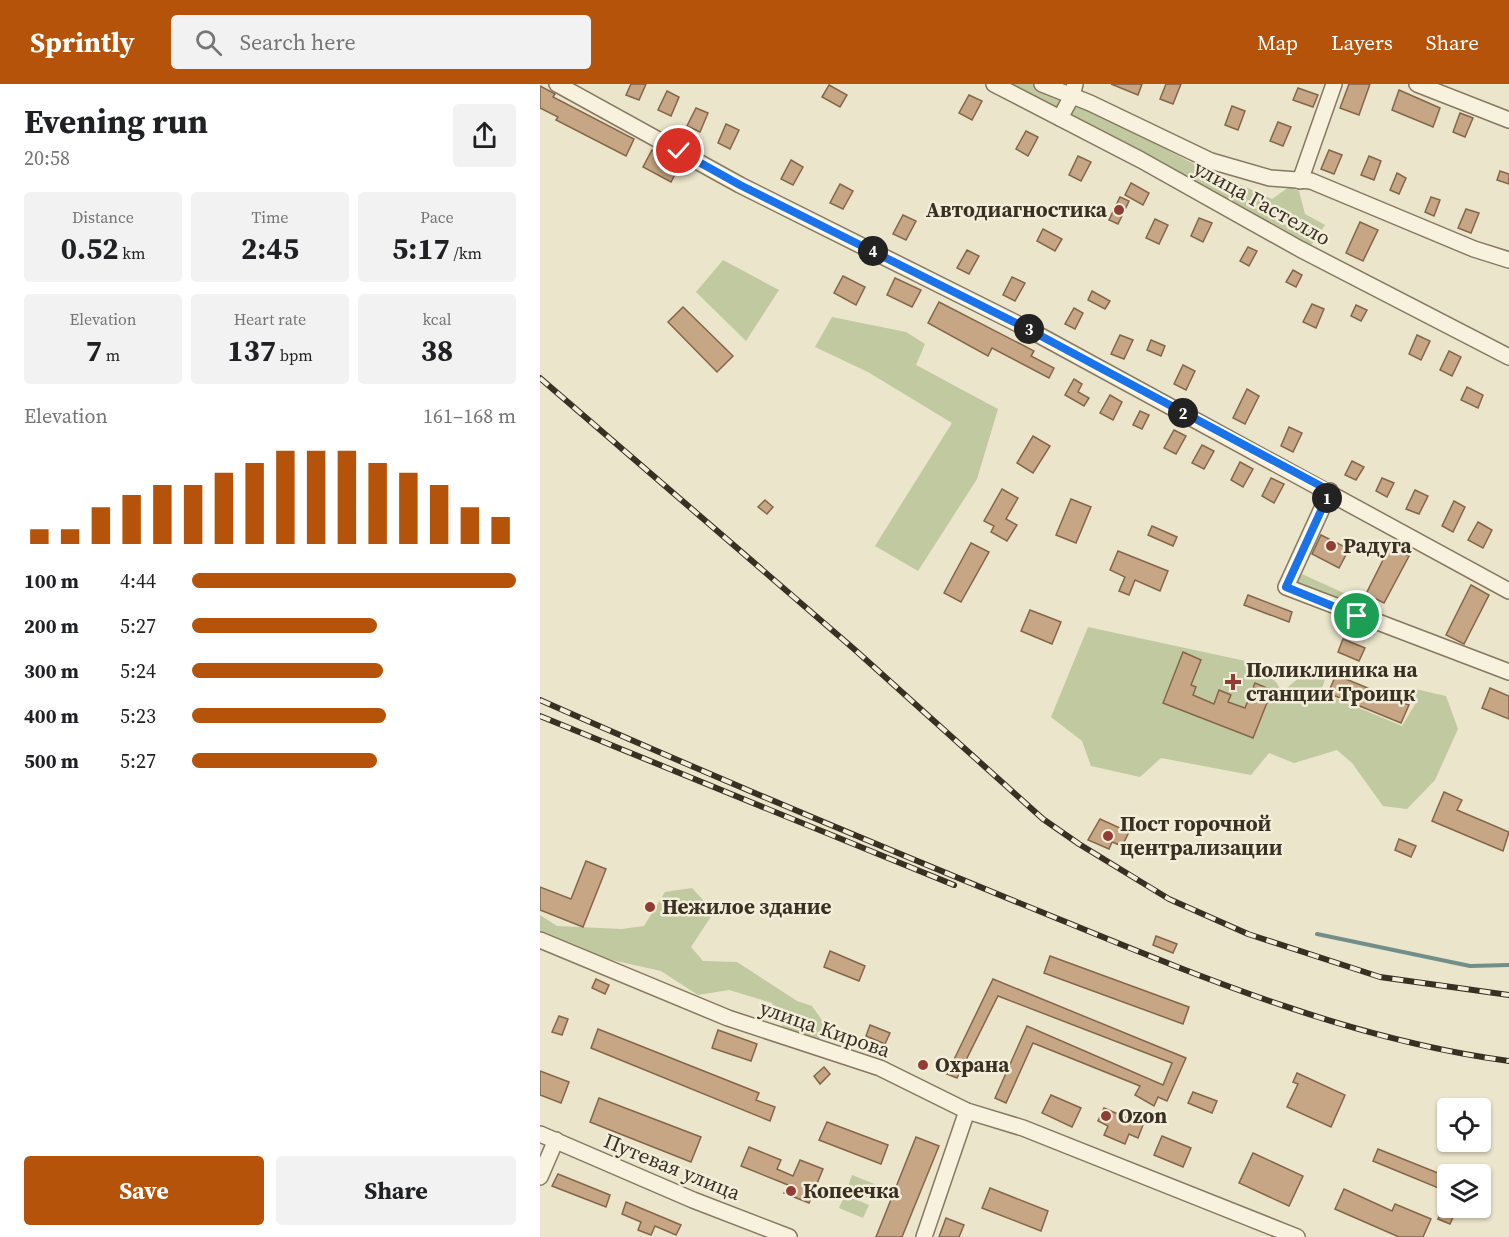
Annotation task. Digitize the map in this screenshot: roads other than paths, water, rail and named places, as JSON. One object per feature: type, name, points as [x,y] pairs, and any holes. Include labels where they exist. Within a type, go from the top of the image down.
[{"type":"street","points":[[557,84],[740,185],[1026,328],[1330,491],[1509,591]]},
{"type":"street","name":"улица Гастелло","points":[[994,84],[1300,249],[1509,357]]},
{"type":"street","name":"улица Гастелло","points":[[1042,84],[1074,90],[1211,161],[1270,178],[1311,181],[1474,249],[1508,258]]},
{"type":"street","points":[[1300,181],[1334,84]]},
{"type":"street","points":[[1417,84],[1509,120]]},
{"type":"street","points":[[1060,118],[1074,90]]},
{"type":"street","points":[[1330,491],[1286,587],[1509,672]]},
{"type":"street","name":"улица Кирова","points":[[540,940],[728,1018],[880,1068],[967,1111],[1023,1128],[1297,1237]]},
{"type":"street","points":[[924,1237],[967,1111]]},
{"type":"street","name":"Путевая улица","points":[[540,1134],[693,1200],[760,1232],[789,1237]]},
{"type":"street","points":[[540,1177],[556,1140]]},
{"type":"waterway","points":[[1317,934],[1470,966],[1509,965]]},
{"type":"railway","points":[[540,378],[854,649],[1043,819],[1079,844],[1169,899],[1248,934],[1380,977],[1509,995]]},
{"type":"railway","points":[[540,700],[851,834],[1211,980],[1328,1020],[1388,1037],[1448,1051],[1509,1061]]},
{"type":"railway","points":[[540,716],[954,885]]},
{"type":"place","name":"Автодиагностика","points":[[1119,210]]},
{"type":"place","name":"Радуга","points":[[1331,546]]},
{"type":"place","name":"Поликлиника на станции Троицк","points":[[1233,682]]},
{"type":"place","name":"Пост горочной централизации","points":[[1108,836]]},
{"type":"place","name":"Нежилое здание","points":[[650,907]]},
{"type":"place","name":"Охрана","points":[[923,1065]]},
{"type":"place","name":"Ozon","points":[[1106,1116]]},
{"type":"place","name":"Копеечка","points":[[791,1191]]}]
